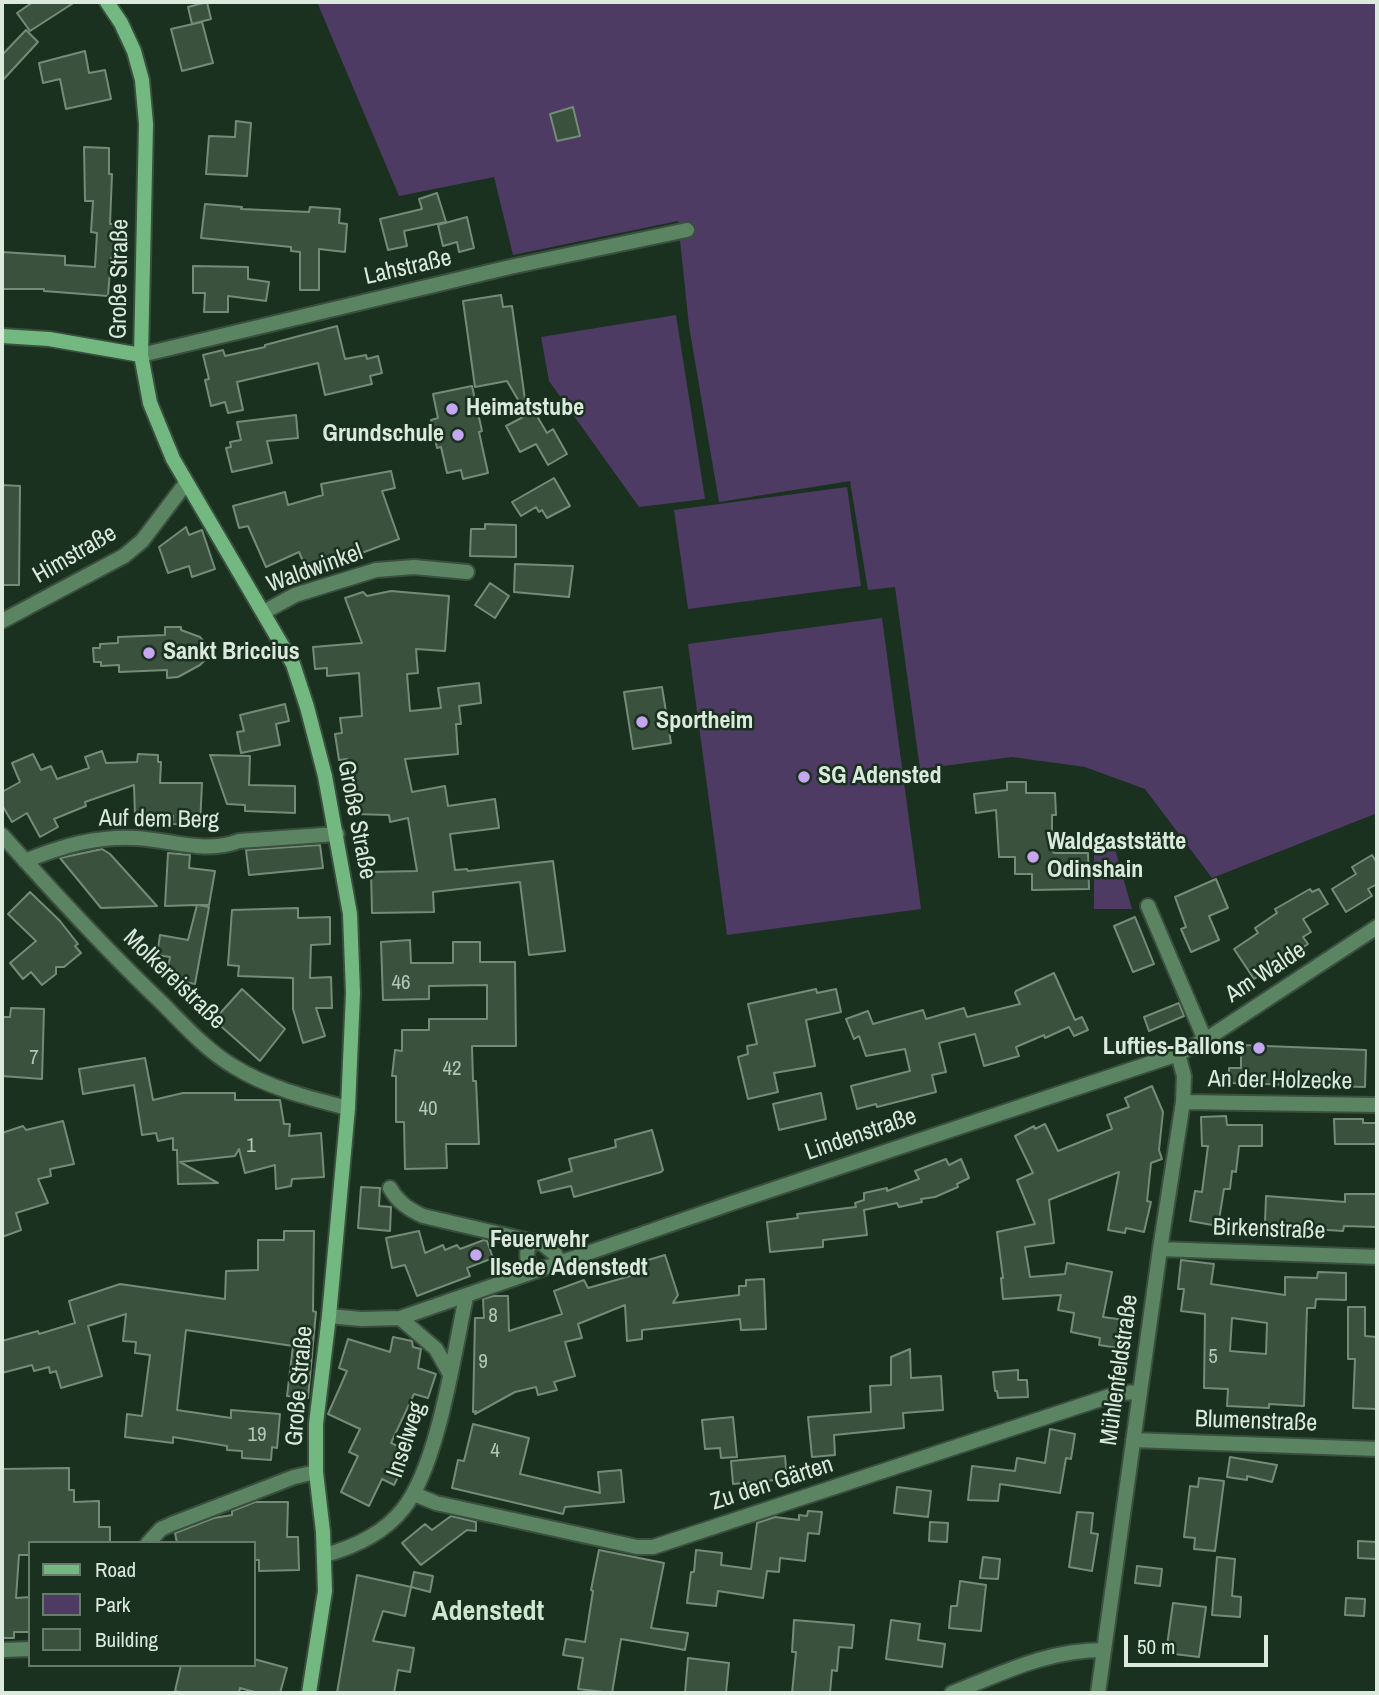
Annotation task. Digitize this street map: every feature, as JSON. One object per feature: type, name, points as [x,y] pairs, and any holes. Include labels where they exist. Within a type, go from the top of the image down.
[{"type":"main road","name":"Große Straße","points":[[107,2],[121,23],[134,51],[142,80],[146,124],[141,355],[150,403],[186,483],[293,664],[326,776],[352,940],[348,1108],[316,1424],[316,1472],[326,1591],[309,1693]]},
{"type":"main road","points":[[2,336],[49,339],[141,355]]},
{"type":"street","name":"Lahstraße","points":[[141,355],[510,267],[687,230]]},
{"type":"street","name":"Himstraße","points":[[2,621],[124,556],[142,541],[186,483]]},
{"type":"street","name":"Waldwinkel","points":[[264,612],[295,595],[376,570],[414,568],[467,572]]},
{"type":"street","name":"Auf dem Berg","points":[[25,861],[80,841],[115,838],[162,840],[210,847],[226,846],[239,841],[337,834]]},
{"type":"street","name":"Molkereistraße","points":[[2,835],[136,978],[186,1027],[231,1065],[262,1082],[348,1108]]},
{"type":"street","points":[[1148,906],[1205,1040]]},
{"type":"street","name":"Am Walde","points":[[1178,1054],[1205,1040],[1377,927]]},
{"type":"street","name":"Mühlenfeldstraße","points":[[1098,1693],[1139,1392],[1183,1102],[1184,1076],[1178,1054]]},
{"type":"street","name":"Lindenstraße","points":[[329,1316],[360,1319],[400,1318],[1178,1054]]},
{"type":"street","name":"An der Holzecke","points":[[1183,1102],[1377,1105]]},
{"type":"street","points":[[390,1188],[396,1199],[409,1210],[423,1216],[532,1241],[549,1247],[560,1262]]},
{"type":"street","points":[[530,1273],[527,1255],[528,1245],[532,1241]]},
{"type":"street","name":"Birkenstraße","points":[[1160,1249],[1377,1257]]},
{"type":"street","name":"Inselweg","points":[[325,1555],[346,1549],[385,1527],[403,1510],[414,1494],[428,1456],[450,1374],[466,1297]]},
{"type":"street","points":[[400,1318],[436,1349],[450,1374]]},
{"type":"street","name":"Zu den Gärten","points":[[414,1494],[436,1503],[637,1547],[653,1547],[1119,1393],[1139,1392]]},
{"type":"street","name":"Blumenstraße","points":[[1133,1440],[1377,1449]]},
{"type":"street","points":[[150,1541],[161,1529],[172,1524],[294,1477],[316,1472]]},
{"type":"street","points":[[2,1650],[28,1649]]},
{"type":"street","points":[[952,1693],[1050,1655],[1103,1650]]},
{"type":"green space","points":[[317,2],[1377,2],[1377,817],[1375,814],[1212,878],[1145,789],[1085,767],[1012,757],[920,769],[895,587],[868,590],[850,481],[719,502],[689,326],[678,221],[513,255],[494,177],[399,196]]},
{"type":"green space","points":[[676,315],[705,499],[639,507],[549,381],[541,337]]},
{"type":"green space","points":[[847,487],[861,586],[688,609],[674,510]]},
{"type":"green space","name":"SG Adensted","points":[[882,618],[921,909],[727,935],[688,644]]},
{"type":"green space","points":[[1115,849],[1132,909],[1094,909],[1094,850]]},
{"type":"building","points":[[33,2],[75,2],[30,31],[17,13]]},
{"type":"building","points":[[207,2],[211,19],[192,24],[188,7]]},
{"type":"building","points":[[202,22],[213,63],[182,71],[171,29]]},
{"type":"building","points":[[26,30],[38,42],[2,81],[2,55]]},
{"type":"building","points":[[85,51],[89,73],[105,70],[111,99],[66,109],[60,79],[43,83],[39,63]]},
{"type":"building","points":[[573,107],[580,136],[557,141],[550,114]]},
{"type":"building","points":[[236,121],[251,123],[247,176],[206,174],[209,136],[235,137]]},
{"type":"building","points":[[84,147],[109,148],[109,174],[112,174],[110,224],[119,224],[116,259],[111,258],[108,296],[44,289],[2,289],[2,252],[65,256],[65,265],[95,267],[97,233],[91,232],[93,201],[85,201]]},
{"type":"building","points":[[437,193],[446,222],[404,231],[407,246],[388,250],[380,219],[422,209],[419,199]]},
{"type":"building","points":[[205,204],[242,207],[241,209],[309,212],[310,207],[340,209],[339,223],[347,224],[345,252],[319,249],[319,290],[300,290],[300,252],[291,251],[291,247],[201,238]]},
{"type":"building","points":[[467,217],[474,248],[459,252],[457,242],[443,246],[438,225]]},
{"type":"building","points":[[193,266],[248,267],[248,279],[269,282],[266,301],[228,296],[228,312],[204,312],[205,293],[193,293]]},
{"type":"building","points":[[501,295],[503,307],[512,306],[527,414],[534,411],[547,433],[553,429],[567,454],[548,465],[536,444],[520,452],[506,426],[527,415],[507,381],[475,387],[463,301]]},
{"type":"building","points":[[337,326],[345,359],[378,356],[382,373],[370,376],[372,384],[325,395],[318,363],[237,382],[243,410],[228,413],[225,402],[211,406],[205,380],[209,379],[203,355],[223,350],[225,356]]},
{"type":"building","points":[[472,386],[488,473],[463,479],[461,470],[447,473],[441,447],[437,448],[431,420],[438,418],[433,394]]},
{"type":"building","points":[[296,415],[298,438],[267,441],[272,463],[232,472],[226,448],[231,447],[230,442],[241,440],[237,422]]},
{"type":"building","points":[[391,471],[395,488],[382,491],[399,539],[308,573],[299,552],[266,567],[248,526],[239,528],[233,506],[285,492],[288,505],[323,495],[321,484]]},
{"type":"building","points":[[554,478],[570,506],[547,518],[542,510],[539,512],[536,507],[521,516],[512,502]]},
{"type":"building","points":[[2,485],[20,486],[19,585],[2,585]]},
{"type":"building","points":[[485,524],[516,525],[516,557],[470,556],[471,529],[485,529]]},
{"type":"building","points":[[186,527],[189,535],[202,530],[215,569],[192,577],[189,566],[168,573],[159,547]]},
{"type":"building","points":[[515,564],[573,566],[569,597],[514,592]]},
{"type":"building","points":[[490,583],[509,596],[495,618],[475,605]]},
{"type":"building","points":[[391,591],[449,596],[445,651],[416,649],[418,673],[407,674],[410,711],[441,708],[438,688],[479,683],[481,703],[459,706],[461,724],[456,724],[458,754],[405,759],[412,792],[445,786],[448,806],[495,799],[499,828],[450,834],[455,870],[468,871],[553,861],[565,951],[529,955],[520,882],[433,892],[434,912],[372,913],[371,872],[417,871],[408,818],[390,822],[389,815],[354,814],[347,759],[339,760],[335,734],[342,733],[340,718],[362,716],[359,673],[327,676],[327,668],[315,669],[313,647],[362,643],[345,598],[363,592],[367,596]]},
{"type":"building","name":"Sankt Briccius","points":[[165,627],[181,627],[181,630],[200,637],[205,643],[206,659],[178,677],[167,678],[167,670],[119,672],[119,665],[101,666],[101,662],[94,662],[93,648],[100,648],[100,644],[118,643],[118,637],[165,635]]},
{"type":"building","points":[[662,687],[671,743],[633,749],[624,692]]},
{"type":"building","points":[[285,704],[289,721],[276,724],[280,745],[241,753],[237,732],[244,731],[240,715]]},
{"type":"building","points":[[102,751],[106,763],[137,762],[138,754],[158,755],[158,762],[161,762],[160,783],[202,783],[200,825],[172,824],[173,816],[135,816],[134,785],[85,802],[86,806],[54,819],[58,827],[40,837],[27,813],[12,822],[2,805],[2,792],[20,782],[12,763],[33,754],[41,770],[51,766],[57,779],[89,768],[85,757]]},
{"type":"building","points":[[210,755],[250,756],[249,785],[295,786],[295,813],[245,811],[245,805],[227,804]]},
{"type":"building","points":[[1007,782],[1026,782],[1026,793],[1055,793],[1056,815],[1052,815],[1052,850],[1054,853],[1088,853],[1089,889],[1032,890],[1032,874],[1015,874],[1015,857],[999,857],[996,810],[976,813],[974,794],[1007,790]]},
{"type":"building","points":[[320,845],[323,868],[249,875],[246,850]]},
{"type":"building","points":[[102,849],[110,854],[157,906],[101,908],[60,858]]},
{"type":"building","points":[[168,853],[190,855],[189,868],[215,871],[209,905],[198,905],[209,907],[195,984],[166,979],[170,957],[157,955],[160,935],[188,940],[197,905],[165,906]]},
{"type":"building","points":[[1372,855],[1377,863],[1377,884],[1368,889],[1372,896],[1346,912],[1332,889],[1356,874],[1352,867]]},
{"type":"building","points":[[1216,879],[1228,908],[1209,916],[1219,940],[1191,952],[1181,929],[1186,927],[1175,897]]},
{"type":"building","points":[[1310,889],[1312,892],[1319,889],[1328,904],[1303,919],[1311,932],[1303,937],[1308,944],[1254,979],[1234,949],[1258,933],[1255,928],[1277,913],[1275,909]]},
{"type":"building","points":[[30,892],[60,921],[78,944],[75,946],[81,953],[64,967],[56,967],[56,974],[42,985],[31,972],[23,979],[10,963],[36,941],[8,914]]},
{"type":"building","points":[[298,908],[298,918],[330,917],[330,944],[311,945],[310,978],[331,977],[332,1008],[316,1008],[325,1036],[303,1043],[293,1009],[293,978],[238,976],[239,966],[228,965],[232,910]]},
{"type":"building","points":[[1135,917],[1154,964],[1133,972],[1114,926]]},
{"type":"building","points":[[410,940],[411,963],[453,963],[453,942],[480,942],[480,962],[515,962],[516,1046],[472,1046],[479,1144],[446,1144],[447,1168],[405,1169],[404,1122],[396,1122],[396,1076],[392,1076],[395,1050],[402,1051],[402,1030],[429,1030],[429,1019],[487,1019],[487,985],[429,986],[429,999],[383,1000],[381,942]]},
{"type":"building","points":[[1054,973],[1075,1020],[1082,1017],[1088,1030],[1074,1036],[1069,1027],[1045,1038],[1044,1035],[1016,1047],[1019,1056],[984,1066],[975,1034],[939,1043],[946,1072],[932,1075],[936,1092],[877,1107],[876,1104],[857,1109],[851,1086],[910,1071],[905,1049],[866,1056],[859,1036],[854,1039],[846,1019],[868,1011],[873,1024],[923,1010],[926,1019],[964,1008],[967,1017],[1020,1004],[1016,991]]},
{"type":"building","points":[[242,989],[285,1029],[260,1061],[214,1020]]},
{"type":"building","points":[[816,989],[817,993],[836,989],[841,1012],[806,1020],[815,1066],[774,1073],[778,1092],[748,1099],[738,1057],[748,1054],[747,1046],[757,1044],[748,1004]]},
{"type":"building","points":[[1179,1003],[1184,1016],[1149,1031],[1144,1017]]},
{"type":"building","points":[[11,1008],[44,1009],[42,1079],[2,1076],[2,1017],[10,1017]]},
{"type":"building","points":[[1241,1045],[1366,1050],[1365,1087],[1229,1083],[1229,1068],[1241,1068]]},
{"type":"building","points":[[145,1058],[153,1100],[183,1093],[235,1093],[235,1100],[280,1100],[284,1124],[290,1124],[289,1136],[321,1133],[324,1177],[292,1179],[291,1186],[276,1189],[275,1165],[245,1173],[239,1149],[235,1156],[180,1162],[218,1183],[178,1184],[177,1150],[173,1150],[173,1138],[158,1141],[156,1133],[142,1135],[134,1085],[83,1094],[79,1069]]},
{"type":"building","points":[[1152,1086],[1163,1112],[1159,1150],[1162,1159],[1151,1163],[1147,1201],[1151,1202],[1144,1232],[1126,1228],[1125,1233],[1108,1230],[1119,1172],[1049,1200],[1054,1243],[1025,1247],[1030,1277],[1065,1274],[1067,1263],[1112,1272],[1103,1317],[1132,1321],[1125,1349],[1099,1345],[1100,1338],[1071,1332],[1074,1313],[1058,1310],[1061,1295],[1003,1299],[997,1232],[1035,1224],[1017,1180],[1033,1173],[1015,1136],[1034,1126],[1035,1129],[1045,1124],[1058,1151],[1112,1129],[1107,1115],[1129,1107],[1125,1098]]},
{"type":"building","points":[[821,1093],[826,1119],[779,1130],[773,1104]]},
{"type":"building","points":[[1226,1116],[1227,1125],[1262,1125],[1262,1146],[1239,1146],[1236,1172],[1232,1171],[1230,1189],[1224,1189],[1218,1226],[1190,1221],[1195,1191],[1202,1192],[1208,1146],[1202,1146],[1201,1117]]},
{"type":"building","points":[[1334,1119],[1363,1119],[1363,1123],[1377,1123],[1377,1144],[1335,1144]]},
{"type":"building","points":[[63,1121],[74,1164],[50,1169],[51,1176],[38,1179],[48,1203],[16,1213],[21,1230],[2,1237],[2,1133],[23,1126],[26,1130]]},
{"type":"building","points":[[652,1130],[663,1170],[661,1172],[574,1197],[571,1186],[541,1193],[538,1181],[572,1171],[569,1159],[616,1147],[615,1140]]},
{"type":"building","points":[[946,1159],[949,1165],[961,1159],[969,1178],[957,1184],[958,1187],[935,1197],[921,1199],[922,1202],[899,1207],[897,1203],[864,1210],[867,1235],[823,1240],[823,1247],[770,1252],[767,1222],[798,1218],[797,1214],[856,1207],[855,1203],[864,1200],[864,1193],[887,1188],[887,1191],[919,1179],[915,1171]]},
{"type":"building","points":[[361,1187],[380,1188],[379,1206],[391,1207],[390,1231],[358,1228]]},
{"type":"building","points":[[1345,1194],[1377,1194],[1377,1227],[1344,1226],[1343,1231],[1311,1229],[1311,1224],[1265,1223],[1266,1196],[1345,1202]]},
{"type":"building","points":[[284,1231],[314,1231],[313,1311],[316,1312],[308,1398],[287,1396],[293,1346],[186,1330],[177,1410],[231,1418],[231,1410],[280,1414],[277,1448],[272,1447],[271,1460],[242,1458],[242,1451],[227,1450],[227,1446],[173,1437],[173,1443],[125,1437],[127,1414],[142,1416],[150,1355],[135,1353],[136,1342],[123,1341],[126,1314],[88,1326],[102,1376],[61,1388],[56,1371],[50,1373],[49,1367],[34,1371],[32,1365],[2,1373],[2,1341],[75,1323],[69,1301],[120,1284],[225,1299],[226,1271],[258,1270],[258,1240],[284,1240]]},
{"type":"building","points":[[419,1231],[425,1253],[443,1245],[445,1250],[457,1245],[460,1249],[484,1240],[487,1241],[493,1258],[467,1268],[470,1276],[417,1296],[405,1265],[392,1268],[386,1238]]},
{"type":"building","points":[[665,1255],[678,1295],[673,1303],[739,1295],[739,1286],[746,1286],[746,1280],[764,1279],[766,1329],[741,1330],[740,1319],[642,1330],[642,1339],[627,1341],[625,1305],[578,1324],[582,1338],[565,1342],[575,1376],[554,1382],[557,1390],[538,1395],[536,1387],[515,1392],[475,1414],[476,1411],[473,1412],[475,1318],[484,1318],[483,1299],[508,1296],[509,1331],[562,1314],[554,1291],[584,1280],[588,1288],[634,1275],[631,1265]]},
{"type":"building","points":[[1181,1260],[1214,1264],[1211,1284],[1285,1295],[1285,1277],[1317,1278],[1318,1272],[1346,1273],[1346,1300],[1316,1299],[1315,1308],[1307,1308],[1304,1406],[1227,1406],[1228,1389],[1204,1388],[1205,1314],[1181,1311],[1184,1289],[1178,1289]],"holes":[[[1232,1318],[1267,1323],[1266,1354],[1230,1351]]]},
{"type":"building","points":[[1348,1307],[1365,1307],[1365,1336],[1377,1337],[1377,1409],[1353,1408],[1355,1359],[1348,1359]]},
{"type":"building","points":[[393,1337],[412,1341],[413,1347],[421,1349],[418,1368],[436,1374],[428,1398],[414,1394],[391,1443],[410,1452],[394,1485],[382,1479],[369,1506],[341,1492],[358,1456],[349,1452],[360,1429],[328,1414],[347,1371],[339,1368],[348,1339],[390,1352]]},
{"type":"building","points":[[910,1349],[911,1378],[941,1376],[943,1410],[903,1413],[904,1428],[834,1435],[835,1455],[812,1457],[808,1417],[871,1412],[870,1386],[891,1385],[891,1357]]},
{"type":"building","points":[[1018,1370],[1018,1380],[1027,1380],[1028,1397],[998,1398],[993,1372]]},
{"type":"building","points":[[733,1417],[737,1457],[721,1458],[720,1448],[705,1449],[702,1420]]},
{"type":"building","points":[[473,1424],[529,1438],[520,1474],[600,1493],[598,1472],[621,1470],[624,1502],[565,1507],[563,1514],[452,1488],[458,1460],[464,1461]]},
{"type":"building","points":[[1050,1429],[1075,1434],[1071,1459],[1066,1458],[1060,1493],[1000,1484],[998,1501],[968,1500],[972,1466],[1015,1471],[1017,1458],[1045,1463]]},
{"type":"building","points":[[785,1456],[787,1479],[733,1484],[731,1461]]},
{"type":"building","points":[[1230,1457],[1277,1465],[1272,1482],[1247,1476],[1247,1480],[1227,1477]]},
{"type":"building","points":[[69,1468],[69,1490],[74,1490],[74,1502],[99,1501],[99,1527],[110,1527],[110,1541],[28,1541],[28,1555],[19,1555],[16,1598],[28,1597],[28,1632],[14,1632],[14,1638],[2,1638],[2,1469]]},
{"type":"building","points":[[1199,1478],[1224,1481],[1215,1551],[1194,1549],[1195,1538],[1184,1537],[1190,1486],[1198,1487]]},
{"type":"building","points":[[897,1487],[931,1491],[928,1517],[894,1513]]},
{"type":"building","points":[[255,1502],[288,1502],[287,1537],[298,1537],[299,1570],[259,1571],[256,1541],[177,1541],[175,1533],[214,1518],[232,1515],[232,1511]]},
{"type":"building","points":[[808,1511],[822,1512],[819,1534],[808,1533],[805,1561],[780,1558],[779,1572],[767,1571],[763,1598],[718,1591],[716,1606],[687,1603],[696,1550],[722,1553],[721,1565],[751,1569],[757,1523],[775,1517],[799,1520],[799,1515],[807,1516]]},
{"type":"building","points":[[1077,1512],[1093,1513],[1091,1533],[1098,1534],[1092,1571],[1069,1567]]},
{"type":"building","points":[[451,1516],[476,1522],[476,1531],[467,1530],[421,1565],[402,1543],[425,1524],[432,1530]]},
{"type":"building","points":[[930,1522],[948,1523],[947,1542],[929,1541]]},
{"type":"building","points":[[1358,1541],[1377,1542],[1377,1559],[1358,1558]]},
{"type":"building","points":[[599,1550],[664,1563],[651,1628],[688,1633],[685,1650],[621,1639],[612,1693],[578,1689],[583,1658],[563,1655],[566,1639],[585,1642]]},
{"type":"building","points":[[983,1557],[1000,1559],[998,1579],[980,1578]]},
{"type":"building","points":[[1217,1557],[1235,1559],[1232,1596],[1241,1597],[1240,1617],[1212,1615]]},
{"type":"building","points":[[1137,1566],[1162,1569],[1160,1586],[1135,1583]]},
{"type":"building","points":[[414,1572],[433,1576],[430,1592],[411,1587]]},
{"type":"building","points":[[357,1575],[411,1587],[405,1616],[383,1611],[373,1641],[414,1648],[410,1672],[398,1670],[394,1693],[337,1693]]},
{"type":"building","points":[[960,1581],[986,1585],[981,1631],[949,1628],[951,1606],[957,1606]]},
{"type":"building","points":[[1346,1598],[1365,1599],[1364,1616],[1345,1615]]},
{"type":"building","points":[[1173,1603],[1206,1607],[1199,1657],[1166,1653]]},
{"type":"building","points":[[794,1620],[854,1625],[852,1648],[839,1647],[837,1671],[832,1670],[830,1693],[792,1693],[796,1652],[792,1652]]},
{"type":"building","points":[[891,1620],[920,1624],[918,1640],[945,1644],[942,1667],[886,1659]]},
{"type":"building","points":[[688,1658],[729,1663],[726,1693],[685,1693]]},
{"type":"building","points":[[256,1660],[287,1668],[280,1693],[258,1693],[240,1688],[239,1693],[175,1691],[181,1667],[256,1667]]},
{"type":"place","name":"Heimatstube","points":[[452,409]]},
{"type":"place","name":"Grundschule","points":[[458,435]]},
{"type":"place","name":"Sankt Briccius","points":[[149,653]]},
{"type":"place","name":"Sportheim","points":[[642,722]]},
{"type":"place","name":"SG Adensted","points":[[804,777]]},
{"type":"place","name":"Waldgaststätte Odinshain","points":[[1033,857]]},
{"type":"place","name":"Lufties-Ballons","points":[[1259,1048]]},
{"type":"place","name":"Feuerwehr Ilsede Adenstedt","points":[[476,1255]]},
{"type":"district","name":"Adenstedt","points":[[488,1612]]}]
